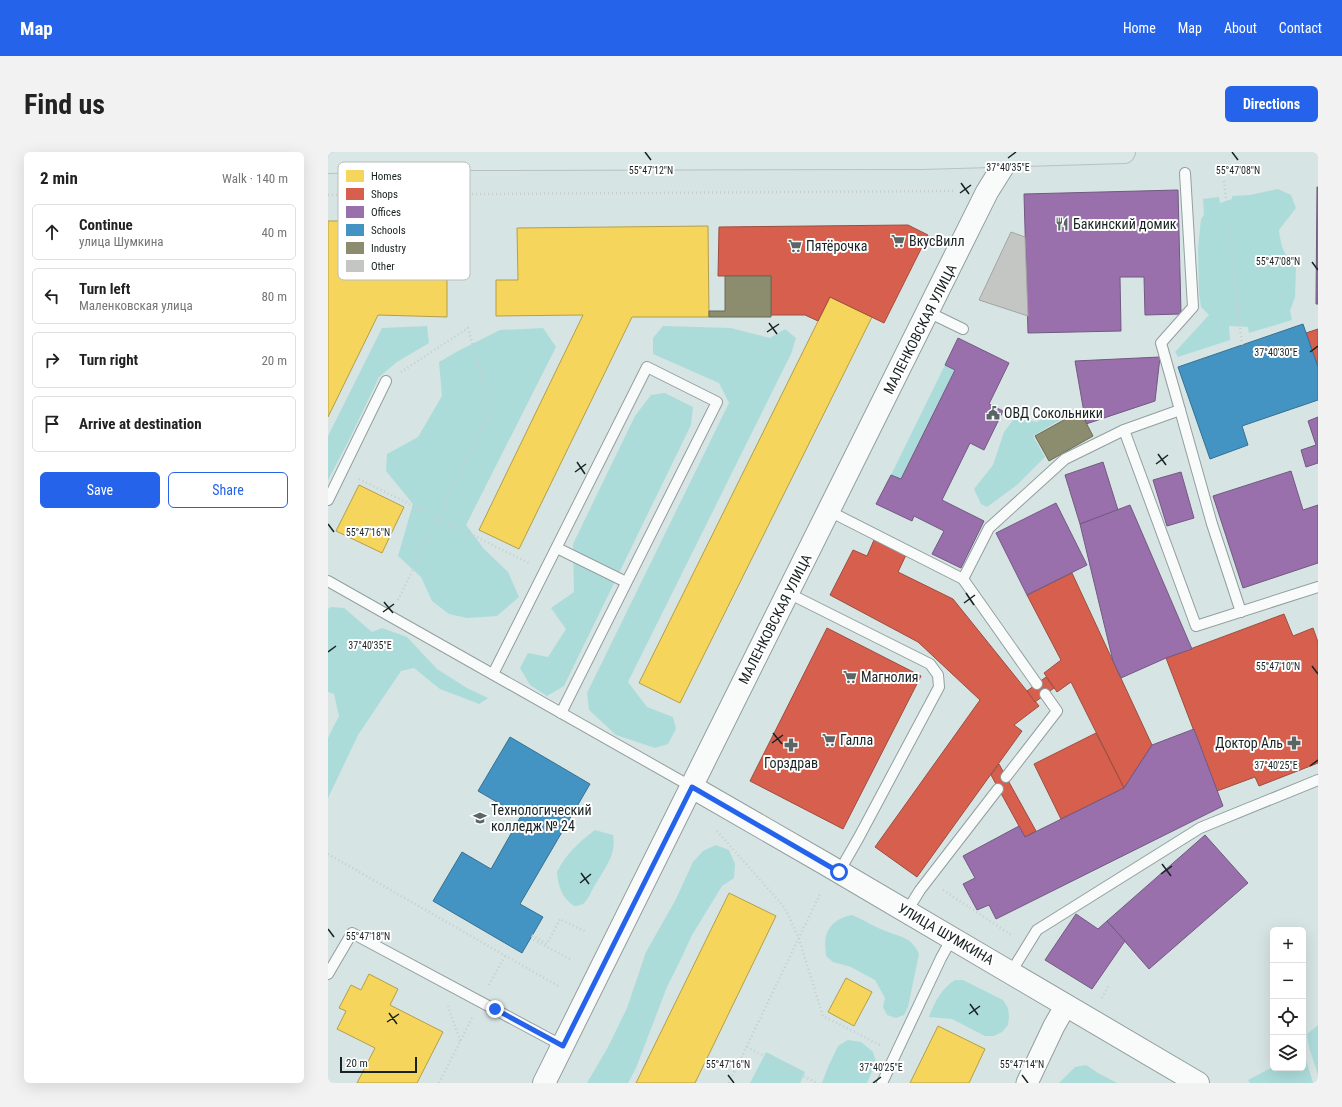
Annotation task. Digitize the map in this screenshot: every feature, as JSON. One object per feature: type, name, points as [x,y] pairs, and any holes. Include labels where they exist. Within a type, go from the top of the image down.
[{"type":"main road","points":[[328,162],[467,158],[921,158],[1010,153],[1124,152]]},
{"type":"street","name":"МАЛЕНКОВСКАЯ УЛИЦА","points":[[544,1083],[987,192],[1010,153]]},
{"type":"street","name":"УЛИЦА ШУМКИНА","points":[[692,787],[907,911],[1198,1083]]},
{"type":"street","points":[[1027,1083],[1054,1026],[1066,1005]]},
{"type":"lane","points":[[1185,173],[1193,307],[1161,343],[1212,524],[1241,612]]},
{"type":"lane","points":[[928,312],[963,329]]},
{"type":"lane","points":[[494,674],[647,367],[717,402],[561,713]]},
{"type":"lane","points":[[328,500],[386,381]]},
{"type":"lane","points":[[963,579],[989,528],[1065,459],[1124,430],[1180,410]]},
{"type":"lane","points":[[1124,430],[1196,626],[1318,587]]},
{"type":"lane","points":[[829,511],[963,579],[1037,684]]},
{"type":"lane","points":[[557,548],[626,582]]},
{"type":"lane","points":[[328,581],[692,787]]},
{"type":"lane","points":[[788,593],[930,664],[938,675],[938,687],[839,872]]},
{"type":"lane","points":[[1006,777],[1057,711],[1045,694]]},
{"type":"lane","points":[[1011,972],[1036,930],[1200,828],[1318,780]]},
{"type":"lane","points":[[907,911],[920,890],[998,788]]},
{"type":"lane","points":[[328,974],[352,933],[563,1046]]},
{"type":"lane","points":[[882,1083],[941,958],[952,938]]},
{"type":"path","points":[[1224,181],[1242,344]]},
{"type":"path","points":[[470,194],[956,190]]},
{"type":"path","points":[[328,195],[338,195]]},
{"type":"path","points":[[386,381],[468,328],[491,410],[390,616]]},
{"type":"path","points":[[343,470],[545,571]]},
{"type":"path","points":[[717,831],[785,908],[798,939],[822,1016],[896,1054]]},
{"type":"path","points":[[328,854],[558,986]]},
{"type":"path","points":[[928,880],[1027,945]]},
{"type":"path","points":[[729,1083],[822,892]]},
{"type":"path","points":[[572,960],[534,940],[532,935],[547,944],[560,919],[586,932]]},
{"type":"path","points":[[438,978],[460,1041]]},
{"type":"path","points":[[1101,999],[1109,985]]},
{"type":"path","points":[[746,1047],[817,1083]]},
{"type":"shaded area","points":[[1278,189],[1291,195],[1296,208],[1279,230],[1284,250],[1296,268],[1295,297],[1290,311],[1292,320],[1249,333],[1248,327],[1229,326],[1230,340],[1178,357],[1175,352],[1209,315],[1201,307],[1199,293],[1198,248],[1201,219],[1204,215],[1203,199],[1219,197],[1220,203],[1232,199],[1232,196],[1250,195]]},
{"type":"shaded area","points":[[427,326],[429,343],[397,362],[379,377],[328,480],[328,436],[382,328]]},
{"type":"shaded area","points":[[663,326],[731,328],[770,338],[785,329],[796,338],[791,354],[628,682],[647,707],[673,717],[676,729],[668,744],[655,748],[616,735],[589,710],[587,693],[729,403],[719,383],[653,354],[653,338]]},
{"type":"shaded area","points":[[543,328],[556,347],[466,525],[484,549],[508,572],[519,597],[497,616],[467,618],[449,614],[432,601],[421,577],[398,556],[413,504],[386,471],[387,454],[418,437],[442,396],[439,362],[500,330]]},
{"type":"shaded area","points":[[945,365],[955,370],[901,479],[891,475]]},
{"type":"shaded area","points":[[665,393],[693,407],[691,425],[564,686],[547,696],[530,685],[520,668],[528,653],[548,657],[566,629],[551,608],[574,592],[573,544],[635,416],[651,395]]},
{"type":"shaded area","points":[[1058,412],[1067,416],[1033,436],[1045,457],[1017,485],[987,507],[981,504],[974,489],[993,465],[1004,432],[1013,420],[1022,418],[1036,422]]},
{"type":"shaded area","points":[[331,607],[344,608],[372,632],[382,628],[407,637],[437,669],[467,688],[488,698],[479,704],[440,689],[414,668],[401,671],[358,735],[328,798],[328,738],[339,716],[334,694],[328,692],[328,609]]},
{"type":"shaded area","points":[[595,830],[613,835],[613,849],[606,868],[587,900],[583,904],[574,906],[566,899],[561,891],[557,872],[573,849]]},
{"type":"shaded area","points":[[716,845],[729,850],[735,864],[734,878],[722,886],[692,935],[667,987],[636,1068],[628,1083],[587,1083],[608,1047],[627,1008],[646,952],[675,901],[693,862],[703,851]]},
{"type":"shaded area","points":[[852,915],[908,940],[916,948],[919,954],[908,1007],[904,1015],[896,1018],[887,1015],[883,1007],[885,998],[875,980],[851,967],[833,962],[826,956],[825,938],[827,932],[839,919]]},
{"type":"shaded area","points":[[955,980],[963,980],[1003,1000],[1008,1008],[1009,1017],[1008,1025],[1002,1032],[994,1036],[985,1036],[952,1019],[929,1017],[939,996],[950,983]]},
{"type":"shaded area","points":[[1318,1025],[1318,1075],[1309,1047],[1307,1034]]},
{"type":"shaded area","points":[[848,1040],[861,1042],[873,1052],[876,1062],[867,1083],[822,1083],[838,1046]]},
{"type":"shaded area","points":[[766,1052],[805,1072],[800,1083],[750,1083]]},
{"type":"shaded area","points":[[1306,1060],[1313,1083],[1250,1083],[1248,1080],[1270,1069],[1270,1071],[1306,1071]]},
{"type":"shaded area","points":[[1086,1065],[1117,1083],[1059,1083],[1075,1067]]},
{"type":"building: Homes","points":[[328,221],[338,221],[338,280],[447,280],[447,317],[378,315],[328,417]]},
{"type":"building: Homes","points":[[708,226],[709,317],[632,317],[519,549],[479,530],[583,315],[496,316],[496,280],[518,280],[517,228]]},
{"type":"building: Homes","points":[[830,297],[872,317],[680,703],[639,683]]},
{"type":"building: Homes","points":[[359,485],[404,507],[382,553],[336,531]]},
{"type":"building: Homes","points":[[729,893],[776,916],[695,1083],[636,1083]]},
{"type":"building: Homes","points":[[369,974],[398,989],[390,1005],[443,1032],[417,1083],[357,1083],[375,1048],[337,1029],[346,1011],[339,1008],[351,985],[361,990]]},
{"type":"building: Homes","points":[[846,978],[872,992],[854,1026],[828,1012]]},
{"type":"building: Homes","points":[[938,1026],[985,1049],[969,1083],[910,1083]]},
{"type":"building: Shops","points":[[908,225],[928,235],[884,323],[830,297],[818,321],[805,315],[771,315],[771,276],[718,276],[719,227]]},
{"type":"building: Shops","points":[[1318,329],[1318,367],[1306,333]]},
{"type":"building: Shops","points":[[874,540],[906,555],[898,572],[953,599],[1039,706],[1014,725],[1022,731],[917,877],[875,847],[980,700],[918,642],[830,595],[853,550],[867,556]]},
{"type":"building: Shops","points":[[1072,573],[1152,745],[1124,788],[1071,682],[1057,692],[1044,673],[1061,660],[1027,595]]},
{"type":"building: Shops","points":[[1284,614],[1293,636],[1313,628],[1318,642],[1318,763],[1259,786],[1255,777],[1217,791],[1166,658]]},
{"type":"building: Shops","name":"Галла","points":[[827,628],[921,676],[843,829],[750,781]]},
{"type":"building: Shops","points":[[1046,677],[1054,688],[1035,702],[1027,691]]},
{"type":"building: Shops","points":[[1096,733],[1124,788],[1061,819],[1034,764]]},
{"type":"building: Shops","points":[[999,764],[1036,831],[1025,837],[991,775]]},
{"type":"building: Offices","points":[[1317,187],[1318,304],[1316,304]]},
{"type":"building: Offices","points":[[1178,190],[1181,314],[1145,315],[1144,277],[1120,277],[1121,331],[1028,333],[1024,194]]},
{"type":"building: Offices","points":[[958,338],[1009,363],[989,404],[1003,411],[984,450],[970,443],[942,500],[984,521],[961,568],[932,554],[944,531],[914,516],[912,521],[876,504],[891,475],[901,479],[955,370],[945,365]]},
{"type":"building: Offices","points":[[1160,357],[1155,401],[1086,424],[1075,361]]},
{"type":"building: Offices","points":[[1318,417],[1318,463],[1306,467],[1301,450],[1316,445],[1308,421]]},
{"type":"building: Offices","points":[[1103,462],[1118,510],[1080,524],[1065,475]]},
{"type":"building: Offices","points":[[1291,471],[1303,510],[1318,505],[1318,563],[1243,588],[1213,496]]},
{"type":"building: Offices","points":[[1181,472],[1194,518],[1167,526],[1153,480]]},
{"type":"building: Offices","points":[[1056,503],[1087,565],[1027,595],[996,533]]},
{"type":"building: Offices","points":[[1130,505],[1192,649],[1166,658],[1121,678],[1113,661],[1080,524]]},
{"type":"building: Offices","points":[[1194,729],[1223,806],[996,919],[989,905],[977,910],[963,884],[975,878],[963,856],[1019,826],[1025,837],[1124,788],[1152,745]]},
{"type":"building: Offices","points":[[1205,835],[1248,883],[1149,969],[1107,921]]},
{"type":"building: Offices","points":[[1076,914],[1098,929],[1107,921],[1125,941],[1092,989],[1045,960]]},
{"type":"building: Schools","points":[[1303,324],[1318,367],[1318,400],[1242,426],[1248,445],[1210,459],[1178,367]]},
{"type":"building: Schools","points":[[510,737],[590,784],[520,904],[543,917],[522,953],[433,901],[462,852],[491,869],[521,816],[478,791]]},
{"type":"building: Industry","points":[[725,276],[771,276],[771,317],[709,317],[709,311],[725,311]]},
{"type":"building: Industry","points":[[1080,411],[1093,436],[1049,461],[1035,436]]},
{"type":"building: Other","points":[[1011,232],[1025,237],[1028,316],[979,300]]},
{"type":"place","name":"Бакинский домик","points":[[1062,224]]},
{"type":"place","name":"ВкусВилл","points":[[898,241]]},
{"type":"place","name":"Пятёрочка","points":[[795,246]]},
{"type":"place","name":"ОВД Сокольники","points":[[993,413]]},
{"type":"place","name":"Магнолия","points":[[850,677]]},
{"type":"place","name":"Галла","points":[[829,740]]},
{"type":"place","name":"Доктор Аль","points":[[1294,743]]},
{"type":"place","name":"Горздрав","points":[[791,745]]},
{"type":"place","name":"Технологический колледж № 24","points":[[480,818]]},
{"type":"route","points":[[495,1009],[563,1046],[692,787],[839,872]]}]
